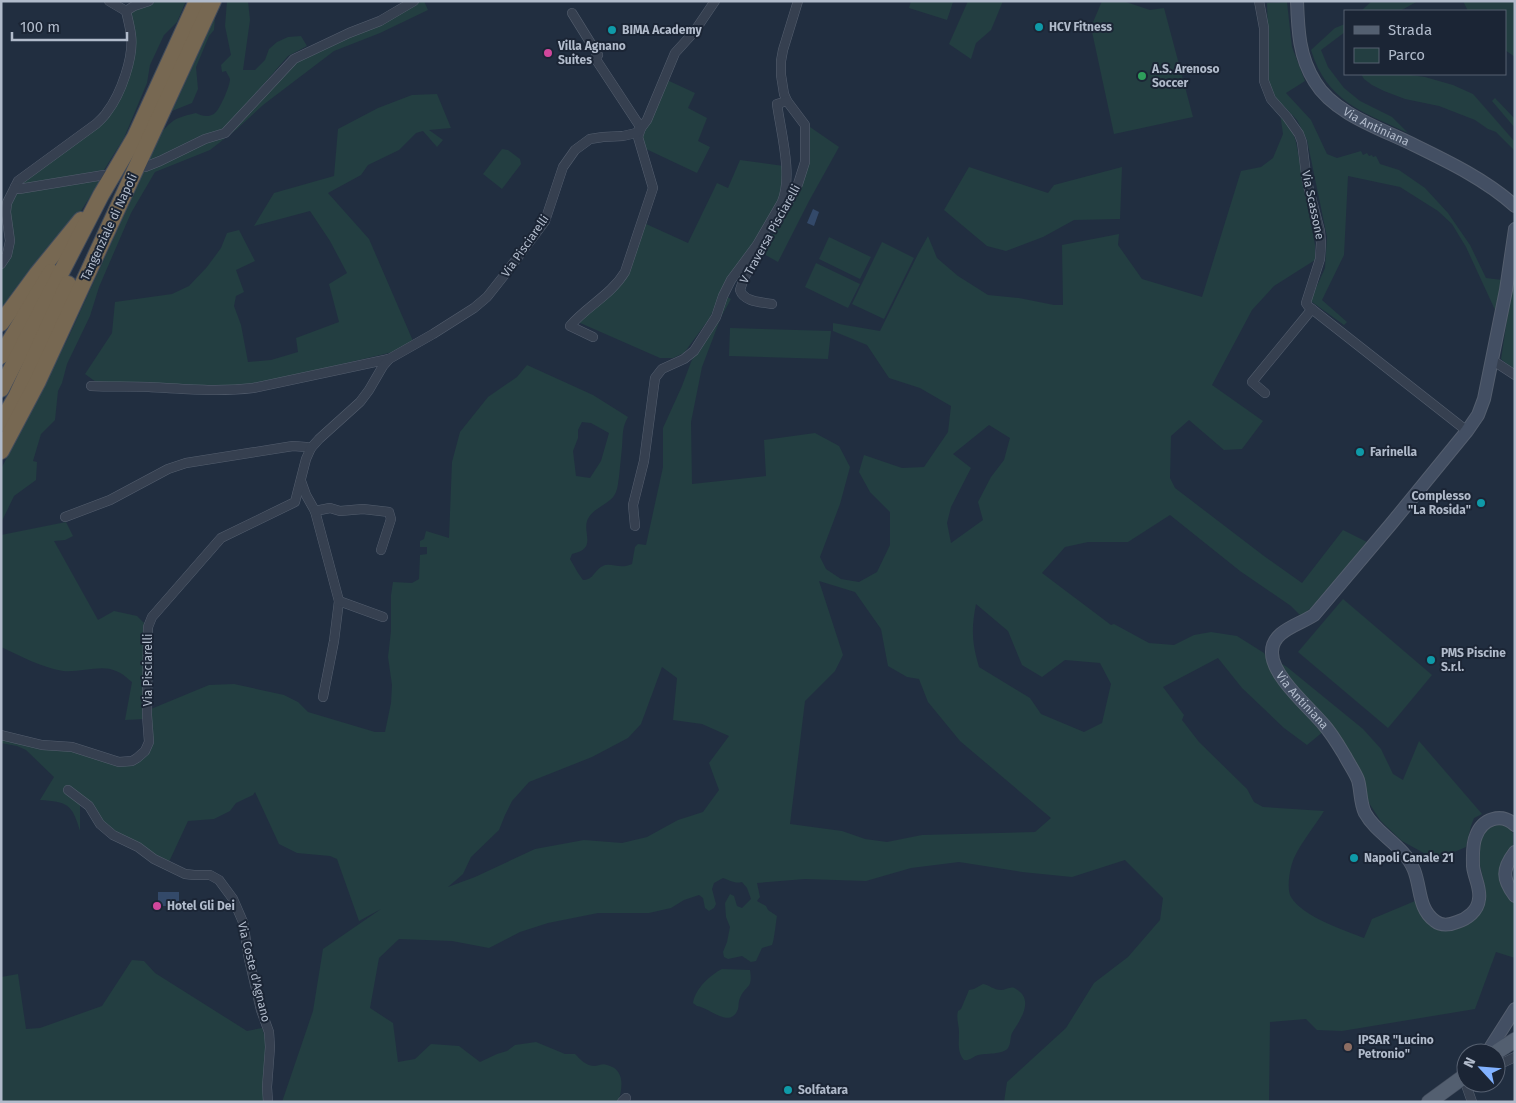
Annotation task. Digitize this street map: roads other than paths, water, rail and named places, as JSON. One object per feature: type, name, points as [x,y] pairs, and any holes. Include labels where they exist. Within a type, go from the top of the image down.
[{"type":"highway","name":"Tangenziale di Napoli","points":[[1,389],[92,210],[135,137],[197,1]]},
{"type":"highway","name":"Tangenziale di Napoli","points":[[1,451],[42,372],[212,1]]},
{"type":"highway","points":[[1,422],[22,383],[89,238],[92,210]]},
{"type":"highway","points":[[3,320],[37,274],[92,210]]},
{"type":"highway","points":[[1,365],[92,210]]},
{"type":"highway","points":[[1,378],[92,210]]},
{"type":"highway","points":[[1,401],[92,210]]},
{"type":"highway","points":[[1,411],[89,238]]},
{"type":"highway","points":[[1,332],[61,247]]},
{"type":"highway","points":[[1,340],[61,247]]},
{"type":"highway","points":[[1,347],[61,247]]},
{"type":"highway","points":[[1,356],[61,247]]},
{"type":"main road","points":[[1429,1102],[1456,1086]]},
{"type":"street","points":[[1,264],[10,241],[6,212],[7,203],[18,181],[96,124],[107,113],[121,87],[131,52],[131,35],[126,12],[109,1]]},
{"type":"street","points":[[126,12],[134,6],[149,1]]},
{"type":"street","points":[[145,167],[205,139],[225,133],[294,59],[349,33],[380,21],[414,1]]},
{"type":"street","points":[[593,337],[570,326],[578,316],[610,291],[625,272],[653,188],[638,137],[641,128],[676,53],[694,32],[714,1]]},
{"type":"street","name":"V Traversa Pisciarelli","points":[[772,304],[749,300],[744,297],[740,290],[744,278],[798,184],[804,170],[806,154],[805,125],[787,101],[782,85],[781,61],[798,1]]},
{"type":"street","name":"Via Scassone","points":[[1259,1],[1265,39],[1264,81],[1271,98],[1288,117],[1302,142],[1307,182],[1320,231],[1320,259],[1306,299],[1306,303],[1312,309]]},
{"type":"street","name":"Via Antiniana","points":[[1297,1],[1299,39],[1306,66],[1315,83],[1331,102],[1350,114],[1416,145],[1480,180],[1500,192],[1515,206]]},
{"type":"street","points":[[572,13],[598,55],[595,58],[641,128]]},
{"type":"street","points":[[635,526],[633,505],[644,461],[656,378],[662,369],[684,359],[694,351],[716,316],[731,280],[756,245],[782,202],[786,169],[777,104],[787,101]]},
{"type":"street","name":"Via Pisciarelli","points":[[91,386],[210,391],[238,390],[388,359],[474,308],[487,296],[545,221],[563,167],[575,150],[590,139],[629,135],[636,133],[641,128]]},
{"type":"street","points":[[15,187],[19,190],[104,175]]},
{"type":"street","name":"Via Antiniana","points":[[1515,229],[1506,290],[1482,405],[1478,415],[1391,524],[1314,615],[1284,631],[1273,642],[1272,648],[1272,662],[1281,676],[1324,725],[1345,756],[1358,780],[1366,813],[1409,859],[1415,871],[1423,905],[1434,921],[1446,924],[1459,922],[1471,914],[1477,906],[1480,897],[1473,866],[1474,844],[1476,835],[1483,824],[1498,818],[1510,820],[1515,825]]},
{"type":"street","points":[[1265,393],[1252,382],[1312,309],[1467,431]]},
{"type":"street","name":"Via Pisciarelli","points":[[1,735],[42,745],[72,747],[119,762],[132,761],[137,758],[145,750],[149,742],[148,627],[150,621],[221,538],[295,502],[306,459],[311,448],[360,402],[388,359]]},
{"type":"street","points":[[1492,360],[1515,375]]},
{"type":"street","points":[[65,517],[110,500],[168,469],[186,463],[293,446],[311,448]]},
{"type":"street","points":[[301,481],[315,511],[339,602],[333,648],[323,697]]},
{"type":"street","points":[[315,511],[330,508],[340,511],[363,509],[389,512],[391,519],[381,550]]},
{"type":"street","points":[[339,602],[383,617]]},
{"type":"street","name":"Via Coste d'Agnano","points":[[68,790],[89,806],[100,824],[113,835],[138,847],[154,859],[185,874],[210,875],[219,880],[233,899],[243,922],[249,960],[261,1010],[269,1032],[268,1102]]},
{"type":"street","points":[[1515,852],[1507,863],[1505,872],[1508,886],[1515,896]]},
{"type":"street","points":[[1493,1043],[1515,1009]]},
{"type":"water","points":[[813,209],[819,212],[814,226],[807,223]]},
{"type":"water","points":[[158,892],[179,892],[179,906],[158,906]]},
{"type":"place","name":"HCV Fitness","points":[[1039,27]]},
{"type":"place","name":"BIMA Academy","points":[[612,30]]},
{"type":"place","name":"Villa Agnano Suites","points":[[548,53]]},
{"type":"place","name":"A.S. Arenoso Soccer","points":[[1142,76]]},
{"type":"place","name":"Farinella","points":[[1360,452]]},
{"type":"place","name":"Complesso \"La Rosida\"","points":[[1481,503]]},
{"type":"place","name":"PMS Piscine S.r.l.","points":[[1431,660]]},
{"type":"place","name":"Napoli Canale 21","points":[[1354,858]]},
{"type":"place","name":"Hotel Gli Dei","points":[[157,906]]},
{"type":"place","name":"IPSAR \"Lucino Petronio\"","points":[[1348,1047]]},
{"type":"place","name":"Solfatara","points":[[788,1090]]}]
